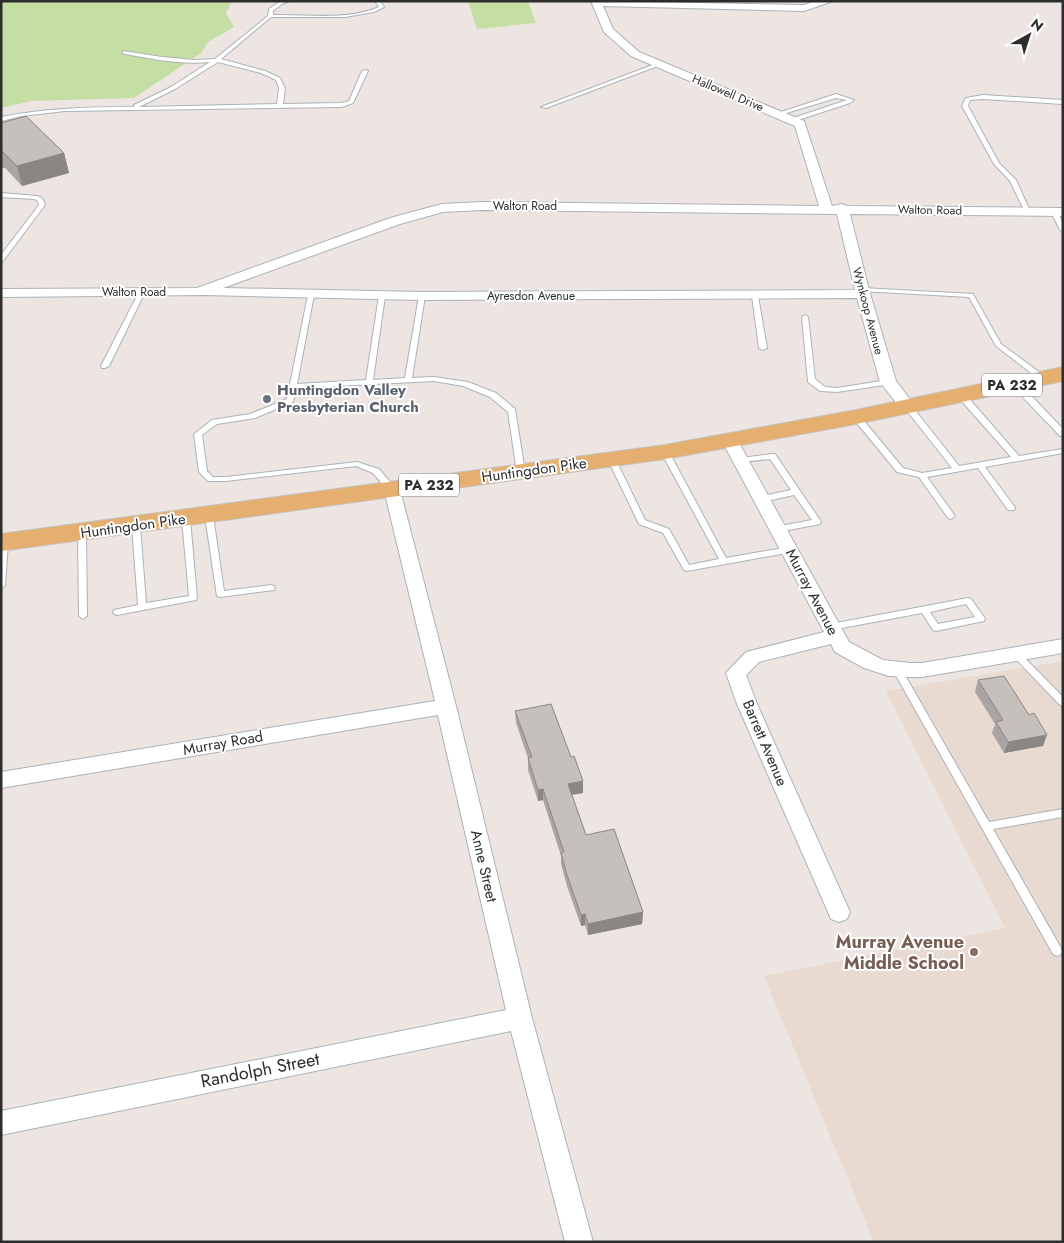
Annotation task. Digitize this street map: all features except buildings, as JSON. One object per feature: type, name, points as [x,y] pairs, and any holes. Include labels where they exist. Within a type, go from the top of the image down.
[{"type":"main road","name":"Huntingdon Pike","points":[[3,543],[665,452],[736,451],[856,417],[1057,375]]},
{"type":"street","points":[[596,2],[804,8],[828,1]]},
{"type":"street","name":"Hallowell Drive","points":[[596,2],[608,30],[635,54],[792,120]]},
{"type":"street","points":[[792,120],[800,124],[826,208]]},
{"type":"street","name":"Walton Road","points":[[1,293],[199,292],[395,221],[442,208],[482,206],[842,208],[1058,212]]},
{"type":"street","name":"Wynkoop Avenue","points":[[842,208],[862,292],[888,382],[908,407]]},
{"type":"street","name":"Ayresdon Avenue","points":[[199,292],[382,296],[755,296],[862,292]]},
{"type":"street","name":"Murray Avenue","points":[[736,451],[842,647],[865,663],[899,672],[922,670],[1063,646]]},
{"type":"street","name":"Anne Street","points":[[392,490],[446,706],[520,1018],[579,1242]]},
{"type":"street","name":"Barrett Avenue","points":[[833,631],[753,657],[736,673],[747,704],[839,912]]},
{"type":"street","name":"Murray Road","points":[[1,780],[446,706]]},
{"type":"street","name":"Randolph Street","points":[[1,1123],[520,1018]]},
{"type":"lane","points":[[133,107],[158,97],[218,60],[240,44],[270,16],[271,10],[280,3],[287,1]]},
{"type":"lane","points":[[270,16],[355,15],[374,12],[382,7],[377,1]]},
{"type":"lane","points":[[125,52],[162,59],[194,62],[218,60],[263,72],[278,79],[282,88],[280,105]]},
{"type":"lane","points":[[544,106],[660,64]]},
{"type":"lane","points":[[1,119],[28,112],[133,107],[342,105],[351,102],[365,71]]},
{"type":"lane","points":[[778,114],[836,96],[851,100],[792,120]]},
{"type":"lane","points":[[1027,211],[1014,180],[997,164],[965,106],[968,99],[984,98],[1063,102]]},
{"type":"lane","points":[[1,260],[42,205],[40,200],[35,197],[2,196]]},
{"type":"lane","points":[[1058,212],[1063,230]]},
{"type":"lane","points":[[105,366],[142,292]]},
{"type":"lane","points":[[862,292],[971,295],[998,345],[1057,375]]},
{"type":"lane","points":[[311,295],[290,400],[252,416],[215,422],[198,434],[203,472],[211,479],[226,479],[357,464],[376,471],[392,490]]},
{"type":"lane","points":[[368,382],[382,296]]},
{"type":"lane","points":[[408,380],[422,296]]},
{"type":"lane","points":[[755,296],[763,348]]},
{"type":"lane","points":[[805,317],[811,380],[823,389],[837,390],[888,382]]},
{"type":"lane","points":[[292,386],[434,379],[465,384],[493,395],[512,411],[521,472]]},
{"type":"lane","points":[[1016,384],[1063,434]]},
{"type":"lane","points":[[962,396],[1017,459]]},
{"type":"lane","points":[[908,407],[957,469]]},
{"type":"lane","points":[[856,417],[900,470],[922,475],[1063,451]]},
{"type":"lane","points":[[736,451],[772,456],[817,522],[778,529]]},
{"type":"lane","points":[[665,452],[724,561]]},
{"type":"lane","points":[[612,460],[642,522],[666,531],[687,568],[789,550]]},
{"type":"lane","points":[[980,465],[1011,508]]},
{"type":"lane","points":[[922,475],[951,516]]},
{"type":"lane","points":[[762,499],[796,492]]},
{"type":"lane","points":[[198,517],[220,594],[271,588]]},
{"type":"lane","points":[[118,612],[194,598],[198,517]]},
{"type":"lane","points":[[136,526],[142,607]]},
{"type":"lane","points":[[82,533],[83,616]]},
{"type":"lane","points":[[1,586],[3,543]]},
{"type":"lane","points":[[833,631],[924,610],[968,602],[981,619],[936,628],[924,610]]},
{"type":"lane","points":[[1016,654],[1063,703]]},
{"type":"lane","points":[[899,672],[1057,951]]},
{"type":"lane","points":[[987,826],[1063,814]]},
{"type":"shaded area","name":"Murray Avenue Middle School","points":[[1063,661],[1063,1242],[874,1242],[764,976],[1005,928],[886,691]]},
{"type":"green space","points":[[1,1],[232,1],[226,13],[234,27],[208,42],[201,53],[134,98],[31,101],[1,108]]},
{"type":"green space","points":[[468,1],[528,1],[536,23],[477,29]]},
{"type":"place","name":"Huntingdon Valley Presbyterian Church","points":[[267,399]]},
{"type":"place","name":"Murray Avenue Middle School","points":[[974,952]]}]
